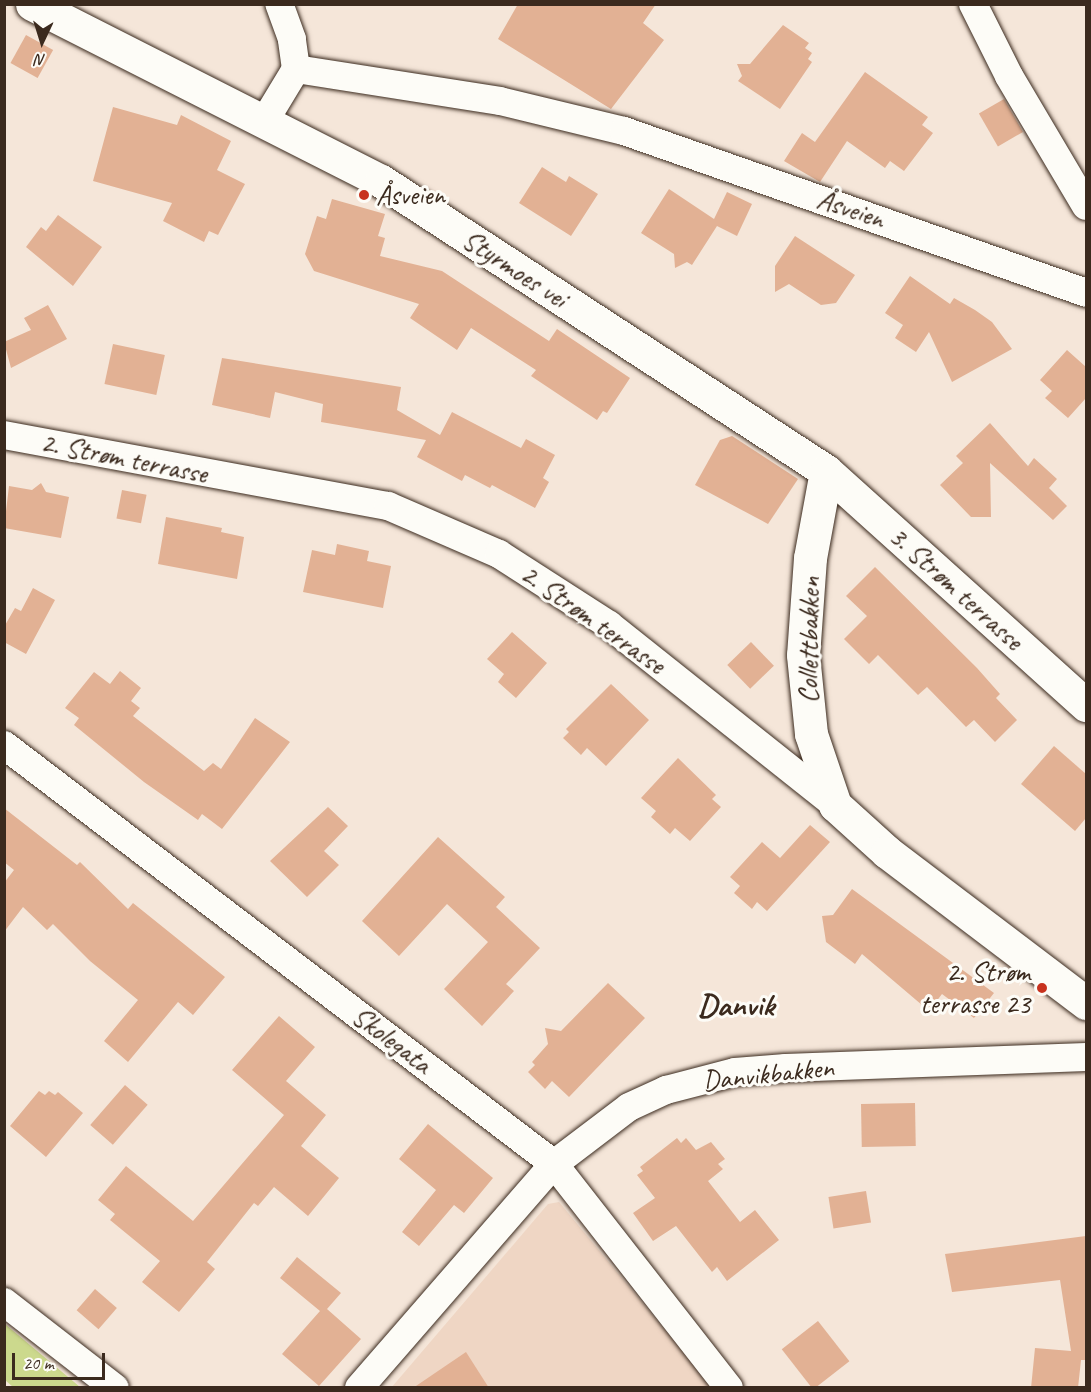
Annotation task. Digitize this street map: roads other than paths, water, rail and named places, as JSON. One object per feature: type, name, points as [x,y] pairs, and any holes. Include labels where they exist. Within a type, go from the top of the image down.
[{"type":"main road","name":"Styrmoes vei","points":[[32,4],[381,181],[826,471]]},
{"type":"main road","name":"3. Strøm terrasse","points":[[826,471],[1086,705]]},
{"type":"main road","name":"Collettbakken","points":[[826,471],[810,558],[803,655],[811,734],[835,805]]},
{"type":"main road","name":"2. Strøm terrasse","points":[[835,805],[887,852],[1086,1003]]},
{"type":"street","points":[[264,122],[296,69],[292,39],[279,4]]},
{"type":"street","points":[[973,4],[1009,76],[1086,206]]},
{"type":"street","name":"Åsveien","points":[[296,69],[500,101],[624,131],[1086,292]]},
{"type":"street","name":"2. Strøm terrasse","points":[[4,435],[388,506],[499,554],[609,625],[835,805]]},
{"type":"street","name":"Skolegata","points":[[4,745],[554,1164],[729,1388]]},
{"type":"street","name":"Danvikbakken","points":[[359,1388],[554,1164],[629,1107],[666,1090],[735,1072],[1086,1057]]},
{"type":"street","points":[[4,1302],[115,1388]]},
{"type":"place","name":"Åsveien","points":[[364,195]]},
{"type":"place","name":"2. Strøm terrasse 23","points":[[1042,988]]},
{"type":"district","name":"Danvik","points":[[736,1005]]}]
